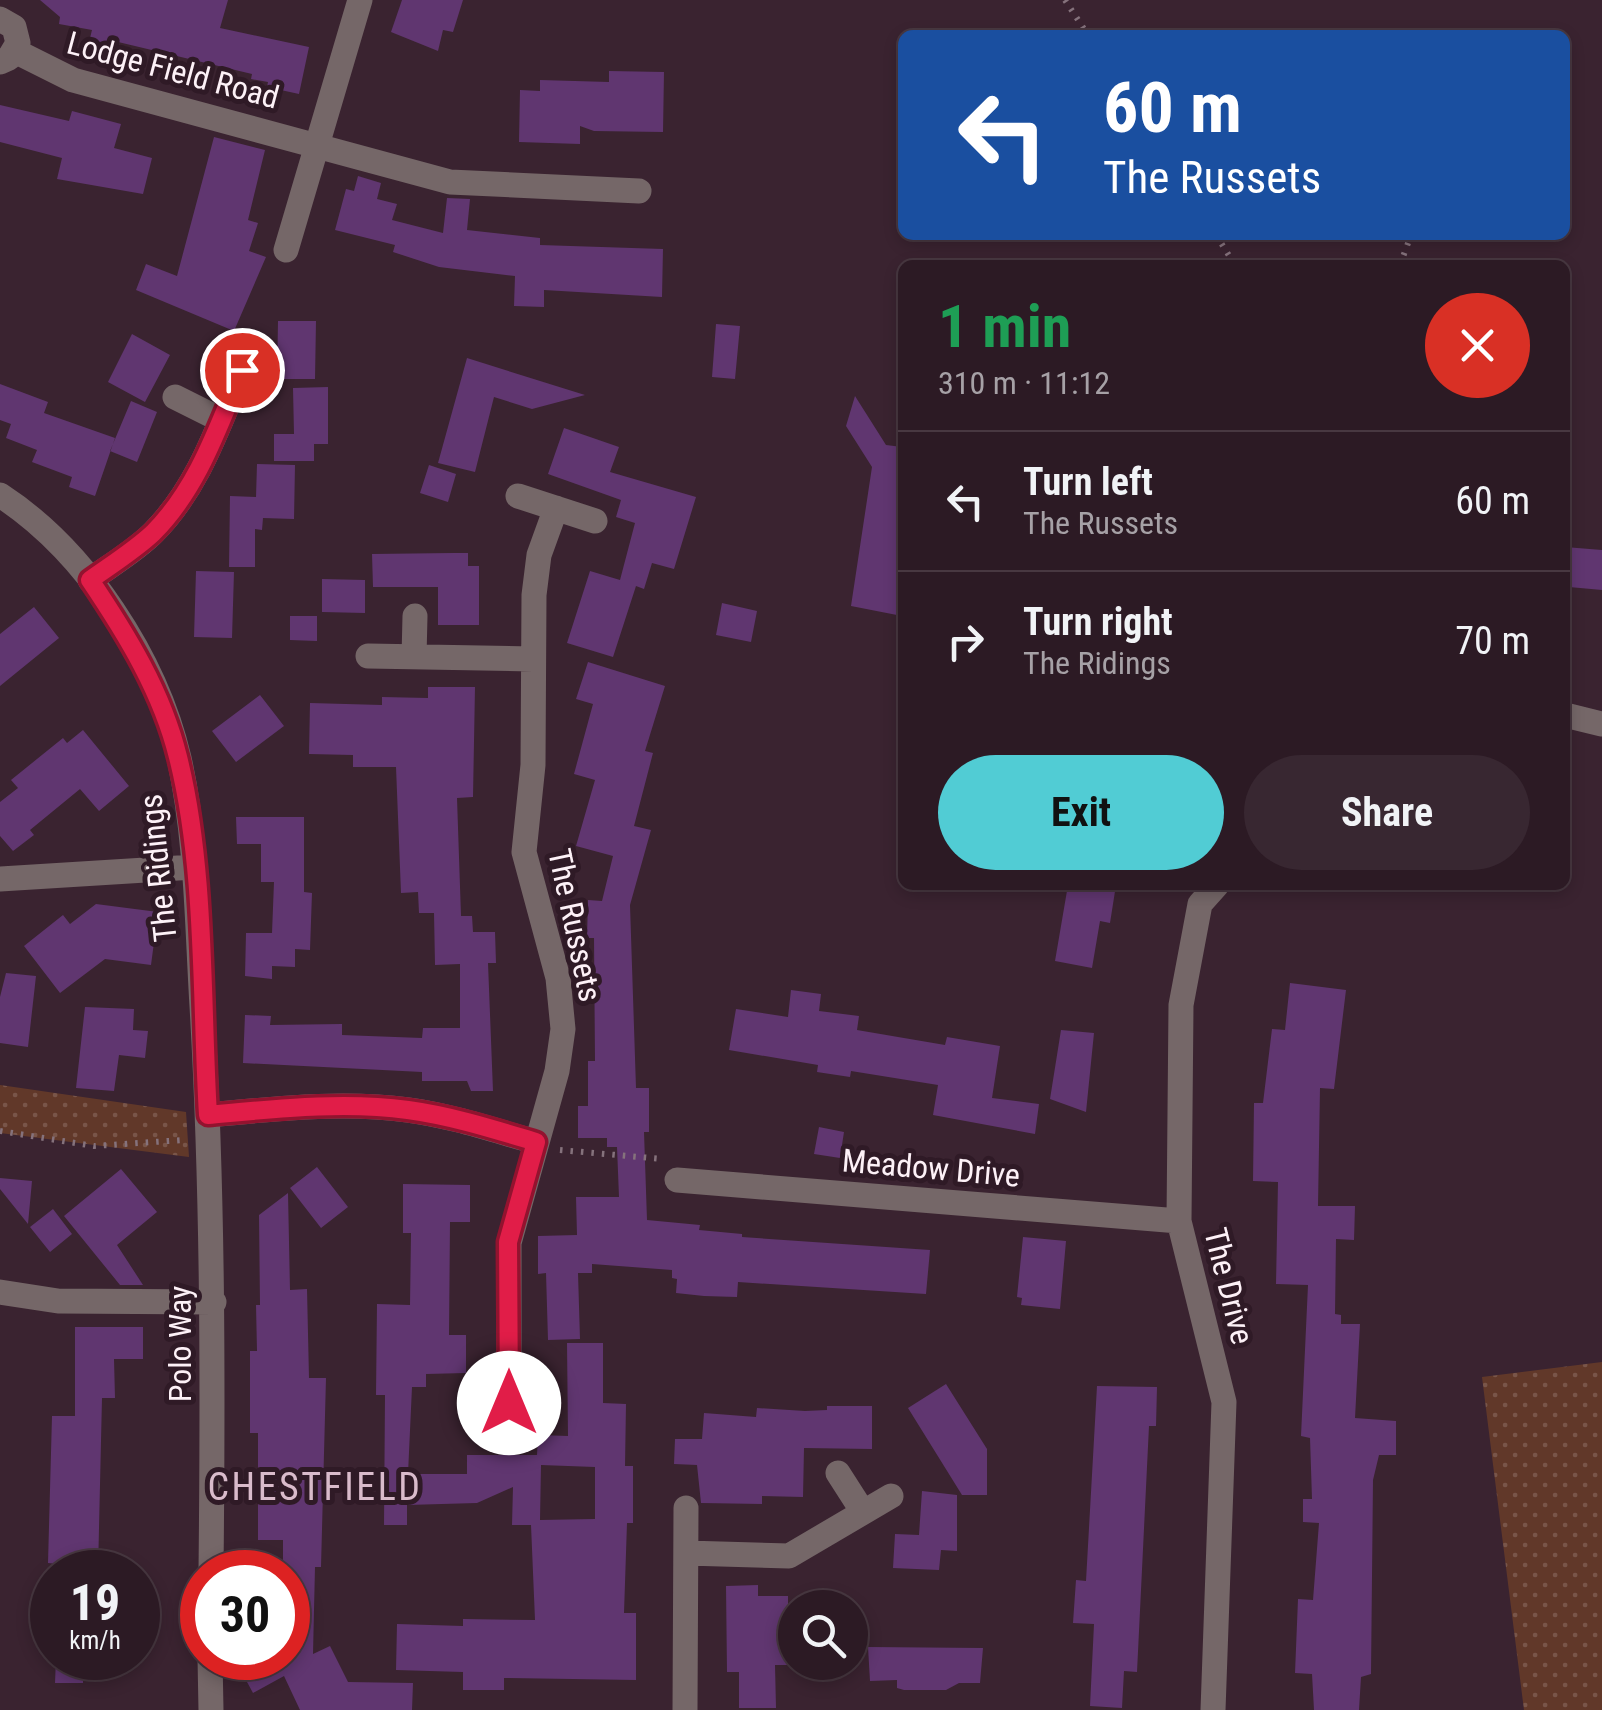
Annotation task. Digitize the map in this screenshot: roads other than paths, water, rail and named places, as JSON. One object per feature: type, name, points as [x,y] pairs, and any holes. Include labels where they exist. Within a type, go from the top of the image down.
[{"type":"street","points":[[286,250],[360,0]]},
{"type":"street","name":"Lodge Field Road","points":[[0,19],[18,35],[8,56],[73,80],[450,182],[639,191]]},
{"type":"street","points":[[90,580],[151,534],[175,507],[200,468],[242,370]]},
{"type":"street","points":[[175,396],[221,420]]},
{"type":"street","name":"The Ridings","points":[[0,495],[47,533],[90,580],[129,639],[158,696],[179,758],[194,867],[208,1115]]},
{"type":"street","points":[[518,496],[595,520]]},
{"type":"street","name":"The Russets","points":[[509,1403],[508,1242],[557,1071],[563,1029],[558,978],[524,852],[533,765],[533,659],[539,555],[556,508]]},
{"type":"street","points":[[414,616],[414,657]]},
{"type":"street","points":[[368,656],[533,659]]},
{"type":"street","points":[[1570,715],[1602,724]]},
{"type":"street","points":[[0,878],[194,867]]},
{"type":"street","name":"The Drive","points":[[1213,890],[1200,904],[1181,1005],[1179,1222],[1224,1402],[1214,1710]]},
{"type":"street","points":[[208,1115],[295,1107],[404,1109],[448,1116],[536,1142]]},
{"type":"street","name":"Polo Way","points":[[208,1115],[214,1302],[211,1550]]},
{"type":"street","name":"Meadow Drive","points":[[690,1180],[1179,1222]]},
{"type":"street","points":[[0,1292],[58,1301],[214,1302]]},
{"type":"street","points":[[470,1403],[547,1404]]},
{"type":"street","points":[[838,1473],[863,1512]]},
{"type":"street","points":[[686,1553],[789,1556],[891,1496]]},
{"type":"street","points":[[685,1710],[686,1508]]},
{"type":"street","points":[[210,1680],[211,1710]]},
{"type":"district","name":"CHESTFIELD","points":[[315,1487]]}]
